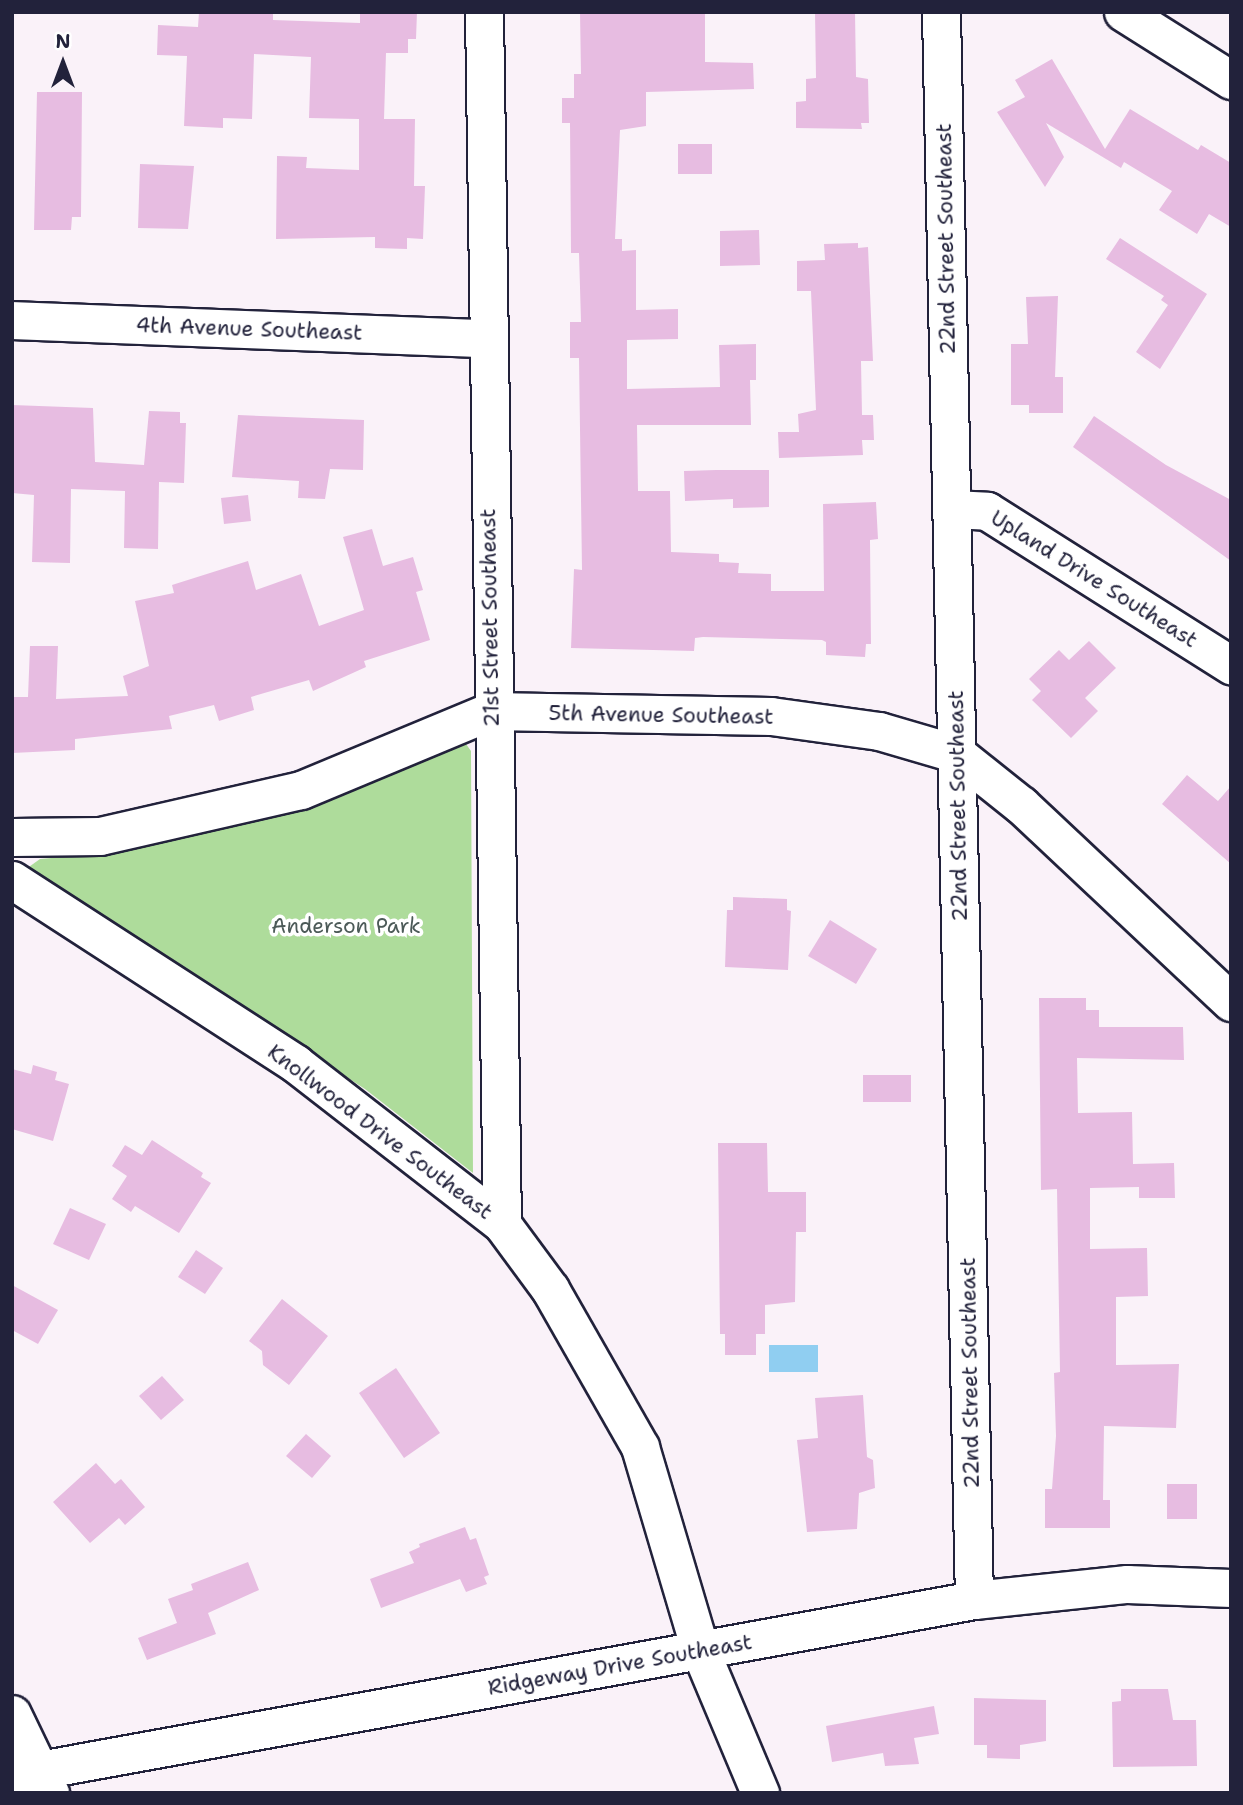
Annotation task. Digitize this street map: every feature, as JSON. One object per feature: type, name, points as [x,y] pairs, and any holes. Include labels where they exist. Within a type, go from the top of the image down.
[{"type":"street","name":"21st Street Southeast","points":[[484,12],[491,711],[502,1224]]},
{"type":"street","name":"22nd Street Southeast","points":[[941,12],[974,1600]]},
{"type":"street","points":[[1123,12],[1231,80]]},
{"type":"street","name":"4th Avenue Southeast","points":[[12,320],[486,338]]},
{"type":"street","name":"Upland Drive Southeast","points":[[952,509],[987,511],[1231,666]]},
{"type":"street","name":"5th Avenue Southeast","points":[[12,837],[100,836],[301,790],[491,711],[771,716],[879,731],[957,754],[1021,805],[1231,1002]]},
{"type":"street","name":"Knollwood Drive Southeast","points":[[12,880],[296,1064],[502,1224],[550,1289],[640,1447],[701,1650],[760,1793]]},
{"type":"street","name":"Ridgeway Drive Southeast","points":[[34,1779],[974,1600],[1127,1584],[1231,1588]]},
{"type":"street","points":[[12,1714],[34,1779]]},
{"type":"green space","name":"Anderson Park","points":[[452,744],[466,744],[471,751],[473,1173],[365,1089],[26,869],[40,859],[120,852],[269,818],[363,786]]},
{"type":"water","points":[[769,1345],[818,1345],[818,1372],[769,1372]]},
{"type":"building","points":[[199,12],[273,12],[273,20],[360,23],[360,12],[417,12],[416,39],[408,39],[408,53],[386,53],[384,119],[415,119],[414,186],[425,186],[423,239],[407,238],[407,249],[375,248],[375,237],[276,239],[277,156],[307,157],[306,168],[359,170],[359,119],[309,118],[311,57],[254,54],[252,119],[223,118],[223,128],[184,126],[187,56],[157,55],[158,25],[198,27]]},
{"type":"building","points":[[580,12],[705,12],[705,62],[753,63],[754,89],[646,92],[646,126],[620,130],[615,239],[622,239],[622,251],[636,250],[636,310],[678,309],[678,339],[627,340],[627,389],[720,387],[719,345],[756,344],[756,380],[750,380],[751,425],[637,425],[638,491],[670,491],[671,552],[719,554],[719,562],[739,563],[738,573],[771,574],[771,591],[824,591],[823,504],[876,502],[878,539],[870,540],[871,644],[866,644],[865,657],[826,655],[826,642],[822,640],[703,637],[695,638],[694,651],[571,648],[574,569],[582,570],[579,358],[570,358],[570,322],[581,322],[579,253],[571,253],[570,123],[562,123],[562,98],[574,98],[574,74],[581,74]]},
{"type":"building","points":[[815,12],[855,12],[856,77],[868,79],[869,123],[861,123],[862,129],[796,128],[796,102],[806,101],[806,79],[816,78]]},
{"type":"building","points":[[1052,59],[1105,149],[1130,109],[1198,150],[1201,145],[1231,163],[1231,227],[1209,214],[1197,234],[1159,210],[1172,191],[1124,162],[1121,168],[1046,123],[1064,157],[1045,187],[997,112],[1025,97],[1015,80]]},
{"type":"building","points":[[37,92],[82,92],[81,217],[72,217],[71,230],[34,230]]},
{"type":"building","points":[[678,144],[712,144],[712,174],[678,174]]},
{"type":"building","points":[[140,164],[194,166],[188,229],[138,228]]},
{"type":"building","points":[[759,230],[760,265],[720,266],[720,231]]},
{"type":"building","points":[[1120,238],[1207,294],[1160,369],[1136,352],[1168,305],[1161,300],[1164,296],[1106,259]]},
{"type":"building","points":[[858,243],[858,248],[868,247],[873,361],[861,361],[862,415],[873,415],[874,440],[862,440],[863,455],[779,458],[778,432],[799,432],[798,414],[816,410],[811,291],[797,291],[797,261],[825,260],[824,244]]},
{"type":"building","points":[[1058,296],[1055,377],[1063,377],[1063,413],[1029,413],[1029,405],[1011,405],[1011,344],[1028,344],[1026,297]]},
{"type":"building","points":[[12,405],[93,408],[95,462],[144,465],[149,411],[180,412],[180,423],[186,423],[184,483],[159,482],[158,549],[124,548],[125,491],[71,489],[70,563],[32,562],[34,495],[12,493]]},
{"type":"building","points":[[238,415],[364,420],[363,470],[330,469],[325,499],[298,498],[299,481],[232,477]]},
{"type":"building","points":[[1094,416],[1166,465],[1231,500],[1231,561],[1073,447]]},
{"type":"building","points":[[769,470],[769,507],[733,508],[733,499],[685,501],[684,471]]},
{"type":"building","points":[[248,495],[251,521],[224,524],[221,498]]},
{"type":"building","points":[[372,529],[383,566],[413,557],[423,590],[416,592],[430,640],[364,661],[366,667],[313,691],[309,680],[251,697],[254,710],[219,721],[214,705],[169,716],[172,729],[75,739],[75,750],[12,753],[12,697],[28,697],[30,646],[58,646],[56,699],[128,696],[123,676],[149,666],[135,601],[174,593],[172,585],[248,561],[256,590],[301,574],[319,626],[364,610],[343,537]]},
{"type":"building","points":[[1089,641],[1116,668],[1085,698],[1098,711],[1071,738],[1032,700],[1041,691],[1029,679],[1059,650],[1069,660]]},
{"type":"building","points":[[1187,775],[1218,801],[1231,786],[1231,864],[1162,804]]},
{"type":"building","points":[[733,897],[787,899],[787,910],[791,911],[788,970],[725,967],[727,910],[733,910]]},
{"type":"building","points":[[830,920],[877,949],[856,984],[808,956]]},
{"type":"building","points":[[1039,998],[1086,998],[1086,1010],[1099,1010],[1099,1027],[1183,1027],[1184,1060],[1077,1058],[1078,1113],[1132,1112],[1133,1164],[1174,1163],[1175,1198],[1139,1198],[1139,1187],[1090,1188],[1090,1249],[1147,1248],[1148,1296],[1116,1297],[1116,1365],[1179,1364],[1176,1428],[1104,1426],[1103,1500],[1110,1500],[1110,1528],[1045,1528],[1045,1489],[1052,1489],[1056,1436],[1054,1373],[1060,1372],[1057,1189],[1041,1190]]},
{"type":"building","points":[[33,1065],[57,1072],[55,1080],[69,1084],[53,1141],[12,1129],[12,1069],[31,1074]]},
{"type":"building","points":[[863,1075],[911,1075],[911,1102],[863,1102]]},
{"type":"building","points":[[152,1140],[203,1173],[201,1177],[211,1183],[179,1233],[135,1206],[131,1212],[112,1199],[127,1176],[112,1166],[125,1145],[142,1155]]},
{"type":"building","points":[[718,1143],[767,1143],[768,1192],[806,1192],[806,1232],[796,1232],[795,1302],[765,1305],[765,1334],[756,1334],[756,1355],[725,1355],[725,1334],[720,1334]]},
{"type":"building","points":[[70,1208],[106,1224],[89,1260],[53,1244]]},
{"type":"building","points":[[196,1250],[223,1268],[205,1294],[178,1277]]},
{"type":"building","points":[[12,1285],[58,1310],[38,1344],[12,1330]]},
{"type":"building","points":[[282,1299],[328,1336],[289,1385],[263,1365],[262,1351],[249,1341]]},
{"type":"building","points":[[396,1368],[440,1433],[404,1458],[359,1393]]},
{"type":"building","points":[[162,1376],[184,1400],[161,1420],[139,1396]]},
{"type":"building","points":[[863,1395],[867,1457],[873,1460],[875,1488],[859,1493],[857,1529],[807,1532],[797,1440],[818,1438],[815,1398]]},
{"type":"building","points":[[306,1434],[331,1456],[312,1478],[286,1456]]},
{"type":"building","points":[[96,1463],[115,1484],[121,1479],[145,1507],[125,1525],[119,1518],[90,1543],[53,1502]]},
{"type":"building","points":[[1167,1484],[1197,1484],[1197,1519],[1167,1519]]},
{"type":"building","points":[[465,1527],[470,1540],[476,1538],[489,1575],[484,1577],[487,1584],[466,1592],[460,1579],[381,1608],[370,1579],[414,1563],[409,1552],[420,1547],[419,1544]]},
{"type":"building","points":[[248,1562],[259,1590],[208,1613],[216,1634],[147,1660],[138,1638],[177,1623],[168,1599],[193,1590],[191,1584]]},
{"type":"building","points":[[1121,1689],[1168,1689],[1173,1720],[1196,1720],[1197,1766],[1113,1767],[1112,1702],[1121,1701]]},
{"type":"building","points":[[974,1698],[1046,1700],[1046,1741],[1020,1745],[1020,1759],[987,1758],[987,1745],[974,1745]]},
{"type":"building","points":[[934,1706],[939,1734],[914,1738],[919,1764],[885,1766],[883,1753],[832,1762],[826,1726]]}]
